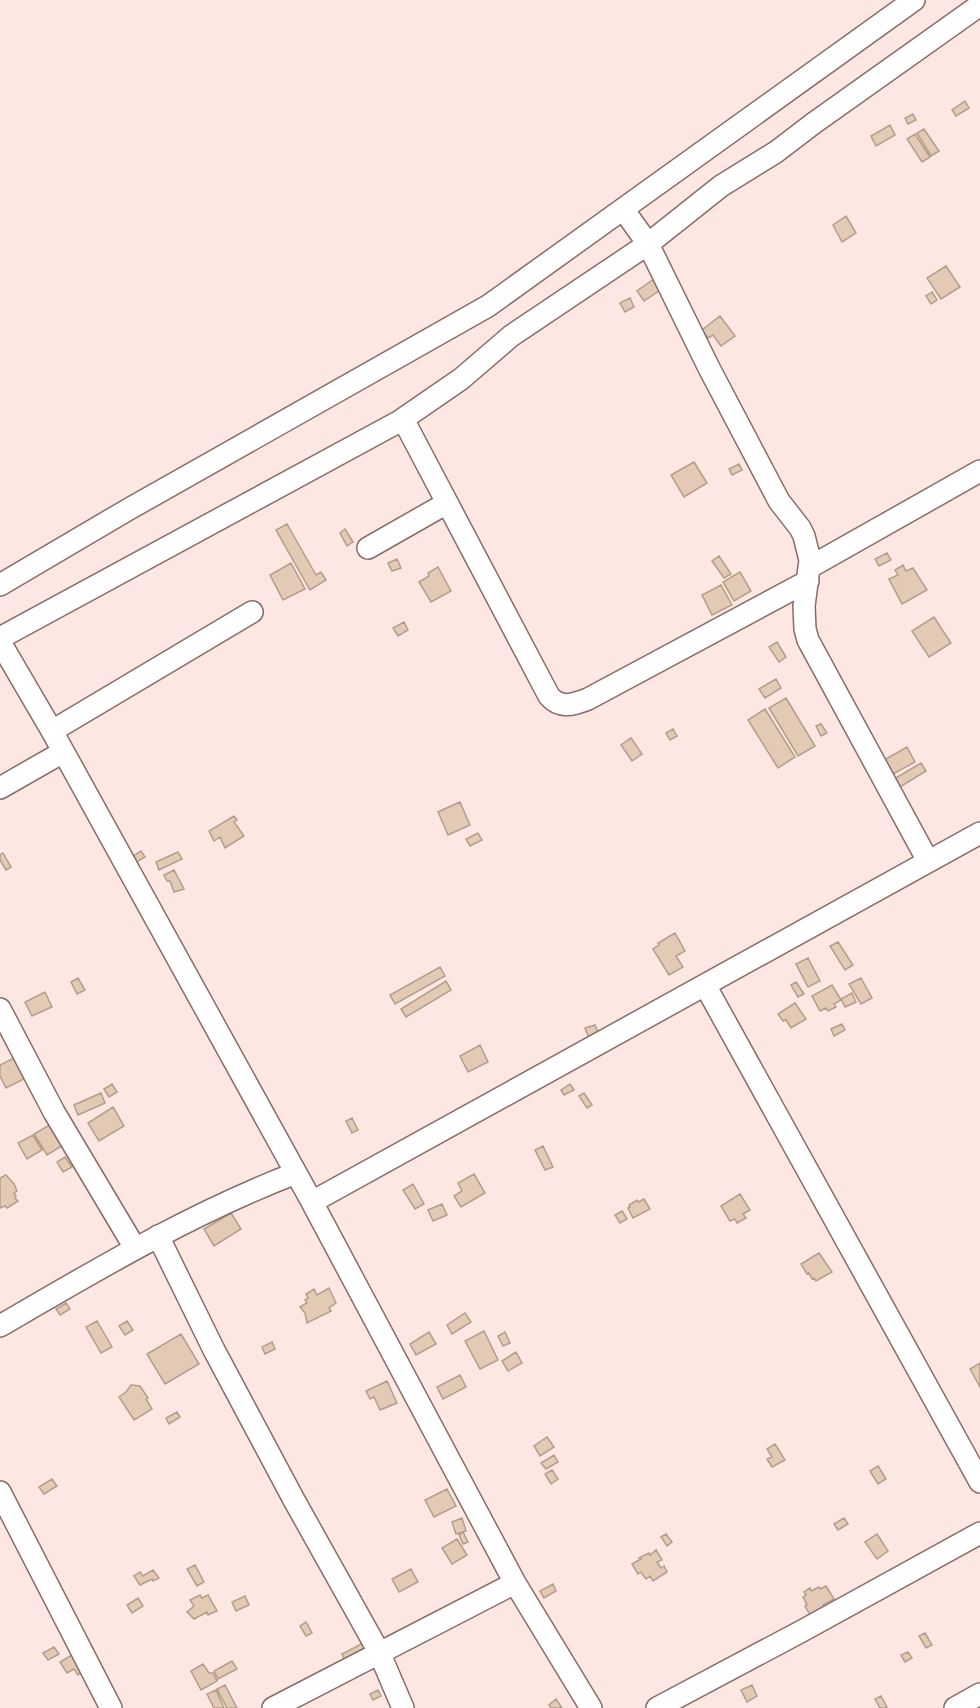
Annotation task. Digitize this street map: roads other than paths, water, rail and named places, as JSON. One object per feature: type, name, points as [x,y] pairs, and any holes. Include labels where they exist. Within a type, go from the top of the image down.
[{"type":"street","points":[[0,585],[129,509],[488,306],[914,0]]},
{"type":"street","points":[[591,1708],[515,1582],[312,1202],[0,640],[403,419],[461,379],[512,336],[648,244],[721,186],[776,152],[980,5]]},
{"type":"street","points":[[623,209],[648,244],[776,496],[804,536],[809,552],[809,574],[804,606],[808,640],[928,861]]},
{"type":"street","points":[[403,419],[549,696],[558,704],[574,704],[588,699],[809,574],[980,471]]},
{"type":"street","points":[[368,548],[447,503]]},
{"type":"street","points":[[52,731],[252,612]]},
{"type":"street","points":[[0,788],[63,752]]},
{"type":"street","points":[[312,1202],[980,833]]},
{"type":"street","points":[[705,985],[980,1482]]},
{"type":"street","points":[[0,1009],[54,1112],[135,1248]]},
{"type":"street","points":[[0,1326],[158,1236],[256,1188],[296,1173]]},
{"type":"street","points":[[158,1236],[214,1350],[379,1652],[403,1708]]},
{"type":"street","points":[[0,1492],[111,1708]]},
{"type":"street","points":[[657,1708],[980,1533]]},
{"type":"street","points":[[273,1708],[515,1582]]},
{"type":"street","points":[[955,1708],[980,1694]]}]
